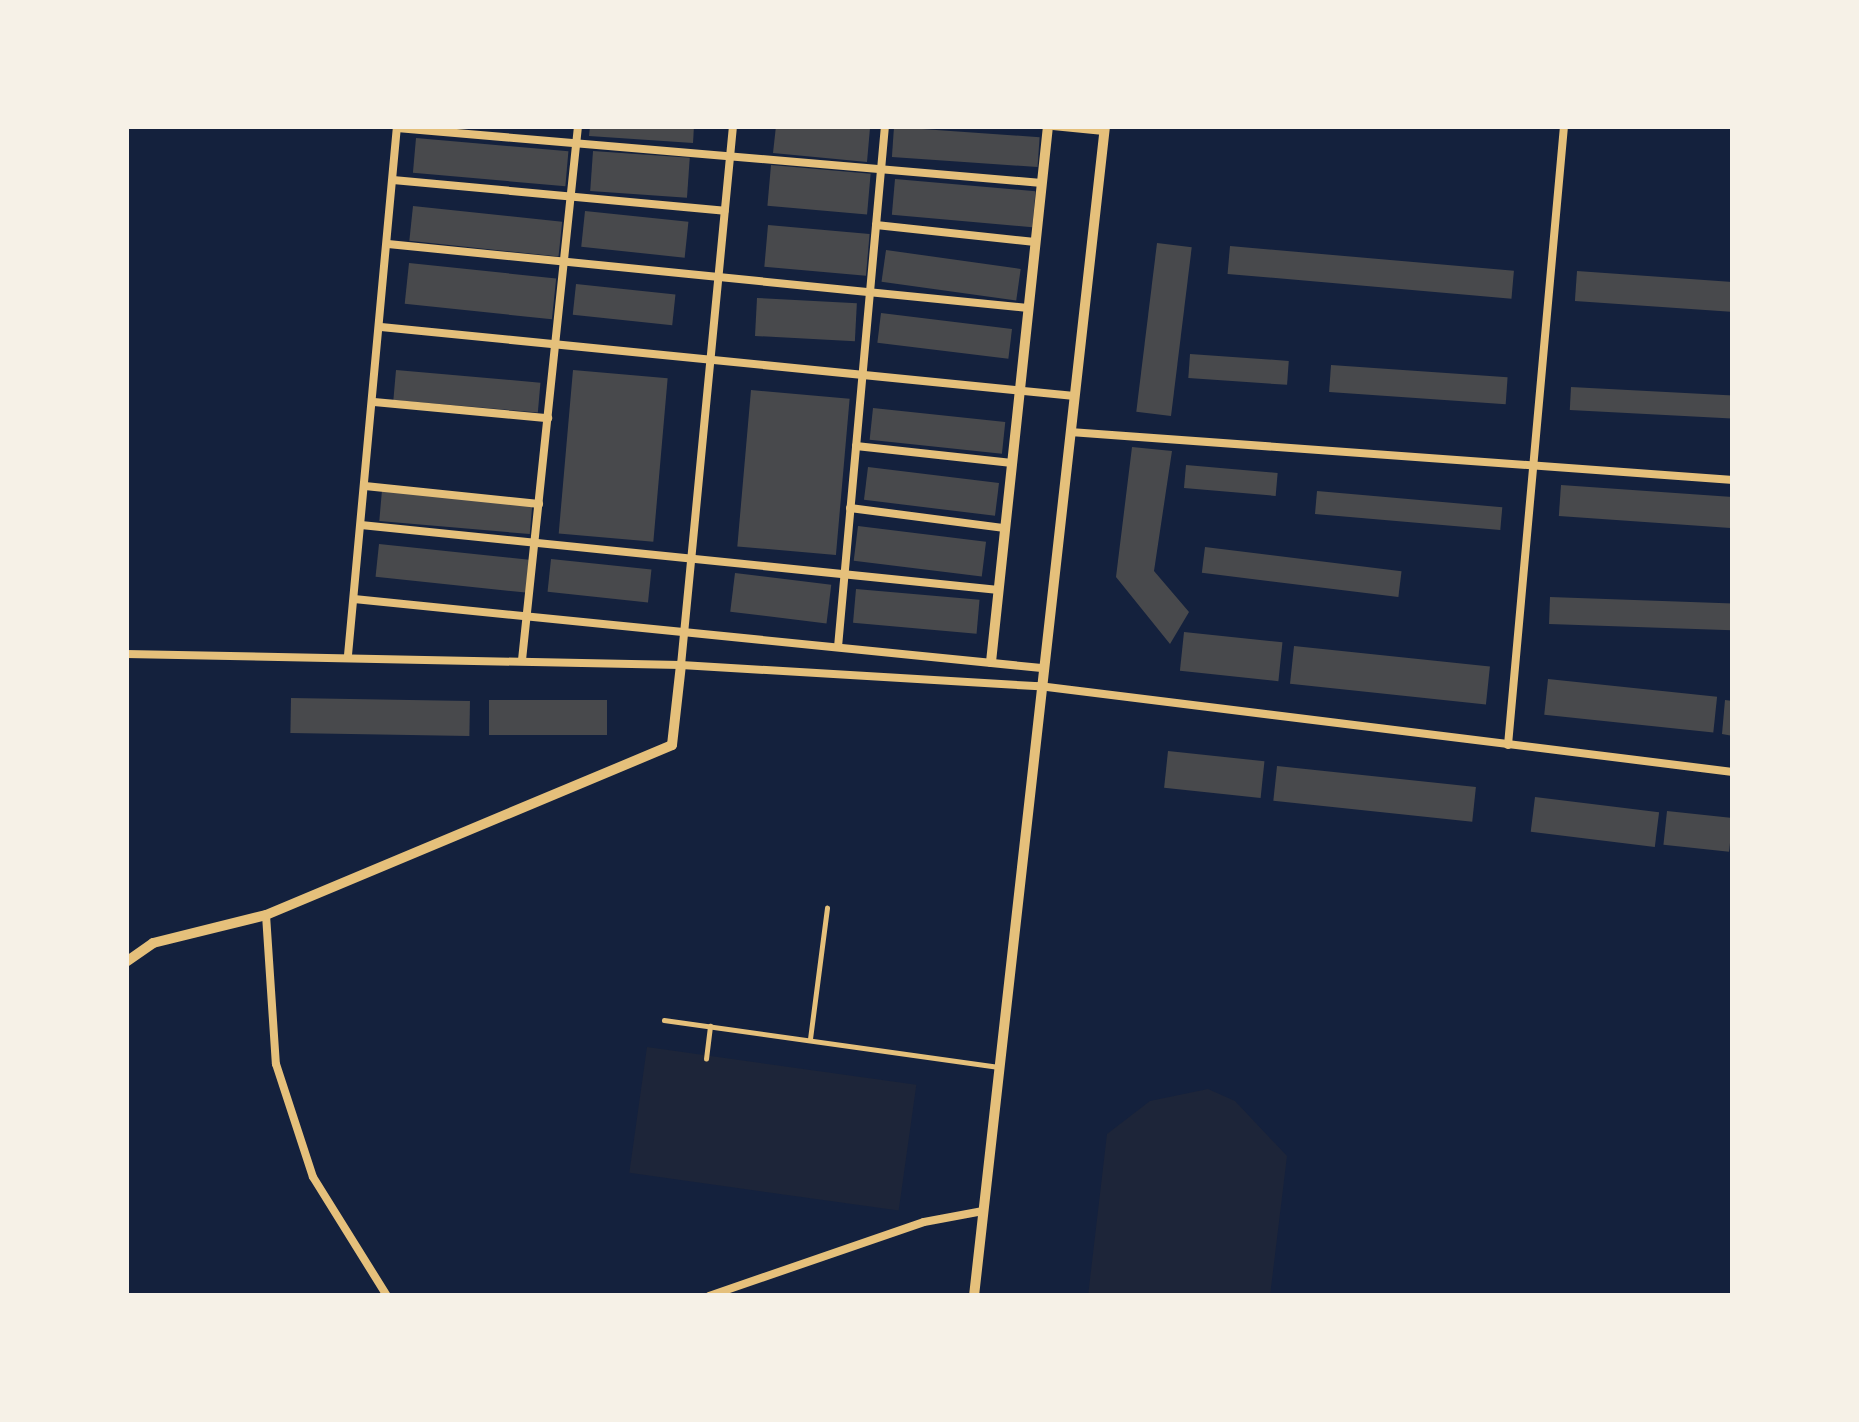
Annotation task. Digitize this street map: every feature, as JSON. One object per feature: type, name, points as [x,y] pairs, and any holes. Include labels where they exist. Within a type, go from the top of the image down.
[{"type":"street","points":[[522,660],[578,126]]},
{"type":"street","points":[[126,962],[153,943],[266,915],[672,745],[733,126]]},
{"type":"street","points":[[838,646],[885,126]]},
{"type":"street","points":[[974,1296],[1104,128],[1050,126],[991,662]]},
{"type":"street","points":[[1508,745],[1564,126]]},
{"type":"street","points":[[348,655],[397,127],[1042,183]]},
{"type":"street","points":[[393,180],[725,212]]},
{"type":"street","points":[[876,225],[1035,242]]},
{"type":"street","points":[[388,244],[1028,308]]},
{"type":"street","points":[[381,327],[1075,396]]},
{"type":"street","points":[[374,402],[548,418]]},
{"type":"street","points":[[1070,432],[1733,480]]},
{"type":"street","points":[[856,446],[1012,463]]},
{"type":"street","points":[[365,486],[539,504]]},
{"type":"street","points":[[850,508],[1005,528]]},
{"type":"street","points":[[362,525],[999,590]]},
{"type":"street","points":[[354,599],[1042,668]]},
{"type":"street","points":[[126,654],[681,665],[1039,686],[1733,772]]},
{"type":"street","points":[[266,915],[276,1064],[313,1177],[387,1296]]},
{"type":"street","points":[[710,1296],[924,1222],[983,1210]]},
{"type":"lane","points":[[810,1040],[827,908]]},
{"type":"lane","points":[[664,1020],[1000,1067]]},
{"type":"lane","points":[[706,1059],[710,1026]]},
{"type":"shaded area","points":[[647,1047],[916,1085],[899,1211],[629,1173]]},
{"type":"shaded area","points":[[1208,1089],[1235,1101],[1287,1156],[1270,1296],[1088,1296],[1107,1134],[1150,1101]]},
{"type":"building","points":[[590,126],[694,126],[693,143],[589,136]]},
{"type":"building","points":[[776,126],[870,128],[867,162],[773,153]]},
{"type":"building","points":[[894,127],[1040,137],[1038,167],[892,157]]},
{"type":"building","points":[[416,138],[568,151],[565,186],[413,173]]},
{"type":"building","points":[[593,151],[690,158],[687,198],[590,191]]},
{"type":"building","points":[[771,165],[871,174],[867,215],[767,206]]},
{"type":"building","points":[[895,179],[1035,191],[1032,227],[892,215]]},
{"type":"building","points":[[413,206],[562,222],[559,256],[409,241]]},
{"type":"building","points":[[585,211],[688,222],[685,258],[581,247]]},
{"type":"building","points":[[768,225],[870,234],[866,276],[764,267]]},
{"type":"building","points":[[1157,243],[1192,247],[1171,416],[1136,412]]},
{"type":"building","points":[[1230,246],[1514,271],[1511,299],[1228,274]]},
{"type":"building","points":[[886,250],[1021,269],[1016,301],[882,282]]},
{"type":"building","points":[[409,263],[556,278],[552,319],[405,304]]},
{"type":"building","points":[[1577,271],[1733,282],[1731,312],[1575,301]]},
{"type":"building","points":[[576,284],[675,294],[672,325],[573,315]]},
{"type":"building","points":[[757,298],[857,303],[855,341],[755,336]]},
{"type":"building","points":[[881,313],[1012,329],[1008,359],[877,343]]},
{"type":"building","points":[[1190,354],[1289,361],[1287,385],[1188,378]]},
{"type":"building","points":[[1331,365],[1508,377],[1506,404],[1329,392]]},
{"type":"building","points":[[396,370],[540,383],[538,413],[393,400]]},
{"type":"building","points":[[573,370],[668,378],[653,542],[559,533]]},
{"type":"building","points":[[1571,387],[1733,395],[1732,418],[1570,410]]},
{"type":"building","points":[[751,390],[850,399],[836,555],[737,546]]},
{"type":"building","points":[[873,408],[1005,422],[1002,454],[870,440]]},
{"type":"building","points":[[1132,447],[1172,451],[1154,571],[1189,612],[1170,644],[1116,577]]},
{"type":"building","points":[[1186,465],[1278,473],[1276,496],[1184,488]]},
{"type":"building","points":[[868,467],[999,483],[995,516],[864,500]]},
{"type":"building","points":[[1561,485],[1733,497],[1730,528],[1559,516]]},
{"type":"building","points":[[382,490],[532,503],[530,534],[379,521]]},
{"type":"building","points":[[1317,491],[1502,507],[1500,530],[1315,514]]},
{"type":"building","points":[[858,526],[986,542],[982,576],[854,561]]},
{"type":"building","points":[[379,544],[529,560],[526,593],[376,577]]},
{"type":"building","points":[[1205,547],[1402,571],[1398,597],[1202,573]]},
{"type":"building","points":[[551,559],[651,570],[648,602],[548,592]]},
{"type":"building","points":[[735,573],[831,585],[827,624],[730,612]]},
{"type":"building","points":[[856,589],[980,600],[977,634],[853,623]]},
{"type":"building","points":[[1550,597],[1733,603],[1732,630],[1549,624]]},
{"type":"building","points":[[1184,632],[1282,642],[1278,681],[1180,671]]},
{"type":"building","points":[[1294,646],[1490,667],[1486,704],[1290,684]]},
{"type":"building","points":[[1548,679],[1717,697],[1713,733],[1544,715]]},
{"type":"building","points":[[291,698],[470,701],[469,736],[290,733]]},
{"type":"building","points":[[489,700],[607,700],[607,735],[489,735]]},
{"type":"building","points":[[1725,700],[1733,701],[1733,736],[1722,734]]},
{"type":"building","points":[[1168,751],[1264,761],[1261,798],[1164,788]]},
{"type":"building","points":[[1277,766],[1476,787],[1472,822],[1273,801]]},
{"type":"building","points":[[1535,797],[1659,812],[1655,847],[1531,832]]},
{"type":"building","points":[[1667,811],[1733,818],[1729,852],[1663,845]]}]
